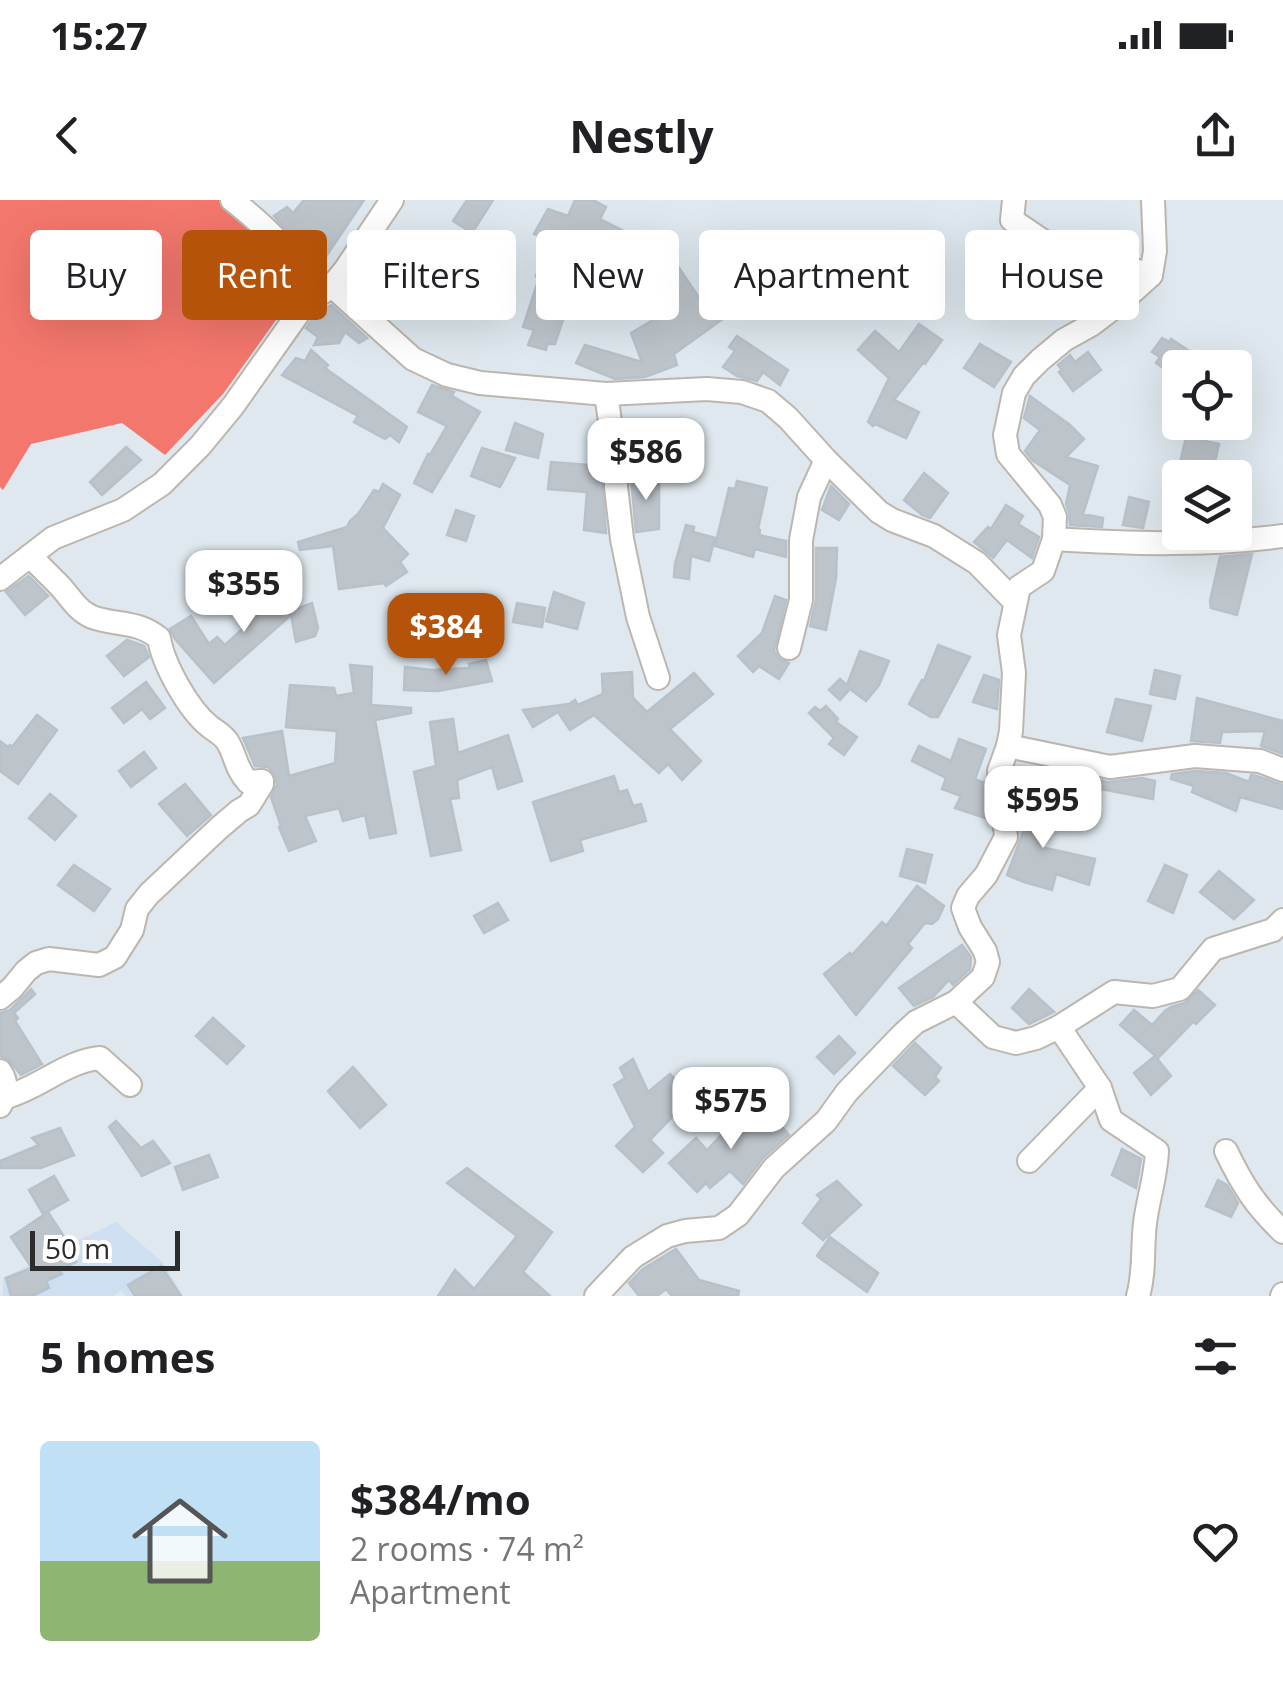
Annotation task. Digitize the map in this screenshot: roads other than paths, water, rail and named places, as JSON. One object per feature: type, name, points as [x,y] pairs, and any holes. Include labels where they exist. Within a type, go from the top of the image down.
[{"type":"street","points":[[232,200],[265,230]]},
{"type":"street","points":[[327,289],[366,242],[392,200]]},
{"type":"street","points":[[1014,200],[1012,220],[1046,243],[1151,275]]},
{"type":"street","points":[[596,1296],[633,1257],[667,1236],[719,1228],[738,1215],[774,1168],[826,1121],[846,1092],[903,1034],[916,1022],[956,1002],[983,977],[988,962],[985,951],[963,908],[1006,837],[999,771],[1008,746],[1014,700],[1009,635],[1014,602],[1019,587],[1043,571],[1054,539],[1055,517],[1050,505],[1008,454],[1005,435],[1014,393],[1040,360],[1120,303],[1151,275],[1155,251],[1152,200]]},
{"type":"street","points":[[332,286],[413,360],[480,383],[606,394],[707,389],[742,392],[768,401],[880,512],[934,536],[978,563],[1014,602]]},
{"type":"street","points":[[0,578],[52,538],[123,510],[162,484],[233,406],[294,320]]},
{"type":"street","points":[[606,394],[625,553],[638,617],[658,678]]},
{"type":"street","points":[[789,648],[801,600],[801,540],[809,496],[826,460]]},
{"type":"street","points":[[1054,539],[1235,543],[1283,536]]},
{"type":"street","points":[[0,998],[36,963],[49,960],[99,965],[116,957],[132,930],[137,909],[149,894],[239,810],[249,806],[262,784],[248,782],[236,768],[229,743],[207,725],[191,704],[161,652],[158,638],[134,624],[89,616],[72,604],[62,588],[30,556]]},
{"type":"street","points":[[1008,746],[1110,767],[1195,756],[1260,761],[1283,770]]},
{"type":"street","points":[[956,1002],[993,1037],[1016,1043],[1036,1038],[1114,992],[1154,996],[1180,989],[1213,949],[1272,930],[1283,920]]},
{"type":"street","points":[[1059,1027],[1100,1088],[1111,1120],[1157,1152],[1144,1224],[1143,1278],[1138,1296]]},
{"type":"street","points":[[3,1102],[83,1060],[100,1058],[130,1085]]},
{"type":"street","points":[[0,1071],[5,1078],[3,1102]]},
{"type":"street","points":[[1029,1160],[1100,1088]]},
{"type":"street","points":[[1226,1151],[1258,1207],[1283,1232]]}]
